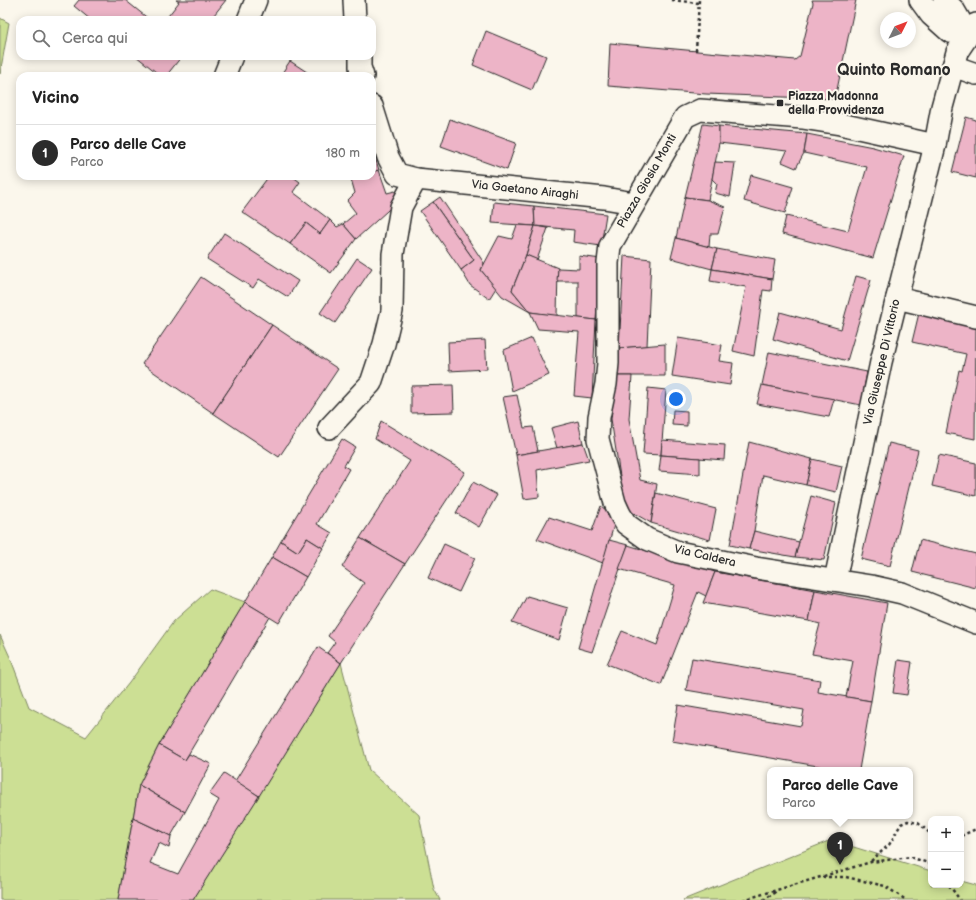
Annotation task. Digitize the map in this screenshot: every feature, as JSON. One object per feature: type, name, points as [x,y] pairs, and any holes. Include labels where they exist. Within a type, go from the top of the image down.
[{"type":"street","points":[[250,16],[256,0]]},
{"type":"street","points":[[354,0],[355,16]]},
{"type":"street","points":[[920,0],[931,15],[950,32],[972,29]]},
{"type":"street","points":[[944,0],[972,29]]},
{"type":"street","points":[[935,145],[942,107],[957,52],[972,29]]},
{"type":"street","points":[[226,72],[230,60]]},
{"type":"street","points":[[360,60],[362,72]]},
{"type":"street","points":[[953,66],[976,74]]},
{"type":"street","name":"Piazza Giosia Monti","points":[[608,263],[610,246],[613,239],[685,117],[700,110],[802,118],[840,124],[935,145]]},
{"type":"street","name":"Via Gaetano Airaghi","points":[[376,119],[388,157],[397,174],[416,179],[604,198],[634,203]]},
{"type":"street","name":"Via Giuseppe Di Vittorio","points":[[835,580],[881,362],[935,145]]},
{"type":"street","points":[[329,428],[371,383],[384,344],[392,311],[393,254],[401,207],[416,179]]},
{"type":"street","name":"Via Caldera","points":[[608,263],[608,362],[606,384],[599,418],[598,439],[615,503],[626,524],[647,539],[678,552],[756,568],[871,586],[902,593],[976,623]]},
{"type":"street","points":[[897,298],[976,317]]},
{"type":"path","points":[[672,0],[699,2],[696,51]]},
{"type":"path","points":[[871,862],[889,845],[901,824],[908,821],[918,823],[928,831]]},
{"type":"path","points":[[964,835],[976,829]]},
{"type":"path","points":[[743,900],[871,862],[910,858],[928,863]]},
{"type":"path","points":[[818,877],[846,877],[885,886],[906,900]]},
{"type":"path","points":[[763,900],[784,888]]},
{"type":"path","points":[[951,888],[960,900]]},
{"type":"green space","points":[[0,18],[9,23],[0,74]]},
{"type":"green space","points":[[210,589],[245,602],[159,745],[139,785],[118,900],[0,900],[0,635],[29,707],[86,737],[129,683],[174,621]]},
{"type":"green space","points":[[341,663],[369,770],[419,815],[434,889],[440,900],[193,900]]},
{"type":"green space","points":[[831,840],[928,870],[928,888],[964,888],[964,882],[976,885],[976,900],[683,900]]},
{"type":"building","points":[[79,0],[125,0],[145,16],[86,16],[74,6]]},
{"type":"building","points":[[176,0],[226,0],[213,16],[168,16],[179,2]]},
{"type":"building","points":[[812,0],[856,0],[835,99],[706,94],[608,86],[610,43],[795,60],[800,56],[813,3]]},
{"type":"building","points":[[486,31],[546,56],[532,90],[473,65]]},
{"type":"building","points":[[141,60],[179,60],[169,72],[156,72]]},
{"type":"building","points":[[290,61],[307,72],[283,72]]},
{"type":"building","points":[[966,117],[976,120],[976,178],[952,172]]},
{"type":"building","points":[[450,119],[516,143],[507,170],[441,146]]},
{"type":"building","points":[[703,124],[719,126],[719,143],[708,200],[685,197]]},
{"type":"building","points":[[719,126],[807,134],[804,153],[796,168],[782,162],[787,151],[719,143]]},
{"type":"building","points":[[807,134],[873,147],[904,156],[873,258],[782,234],[786,216],[848,231],[867,167],[804,153]]},
{"type":"building","points":[[376,161],[379,170],[376,171]]},
{"type":"building","points":[[715,162],[735,163],[730,197],[715,193],[717,184],[712,179]]},
{"type":"building","points":[[379,170],[387,193],[395,191],[397,202],[356,239],[343,224],[356,213],[347,201],[355,193],[351,180],[376,180],[376,171]]},
{"type":"building","points":[[751,175],[793,187],[785,213],[744,201]]},
{"type":"building","points":[[266,180],[297,180],[300,182],[293,192],[330,220],[320,234],[306,223],[290,244],[242,212]]},
{"type":"building","points":[[440,197],[484,263],[481,270],[496,288],[489,299],[470,285],[461,270],[474,260],[433,202]]},
{"type":"building","points":[[685,197],[708,200],[725,207],[718,234],[710,234],[709,247],[676,238]]},
{"type":"building","points":[[433,202],[474,260],[461,270],[420,211]]},
{"type":"building","points":[[494,202],[534,206],[535,226],[492,223]]},
{"type":"building","points":[[534,206],[606,214],[601,246],[573,242],[574,230],[535,226]]},
{"type":"building","points":[[330,220],[337,227],[343,224],[356,239],[331,273],[290,244],[306,223],[320,234]]},
{"type":"building","points":[[517,225],[535,226],[526,255],[512,290],[530,312],[502,296],[481,270],[499,236],[512,239]]},
{"type":"building","points":[[535,226],[548,228],[537,260],[526,255]]},
{"type":"building","points":[[224,233],[298,281],[288,297],[259,279],[253,288],[207,259]]},
{"type":"building","points":[[676,238],[717,249],[712,269],[671,258]]},
{"type":"building","points":[[717,249],[775,260],[772,279],[712,269]]},
{"type":"building","points":[[526,255],[558,268],[557,316],[530,312],[512,290]]},
{"type":"building","points":[[579,256],[601,259],[596,320],[578,318],[578,281],[557,281],[558,268],[579,269]]},
{"type":"building","points":[[624,256],[651,259],[647,346],[619,348]]},
{"type":"building","points":[[357,258],[372,268],[335,323],[320,313]]},
{"type":"building","points":[[712,269],[772,279],[771,291],[763,290],[754,356],[733,351],[746,287],[710,281]]},
{"type":"building","points":[[856,276],[871,280],[847,361],[773,339],[780,312],[841,329]]},
{"type":"building","points":[[201,277],[272,325],[213,413],[142,364]]},
{"type":"building","points":[[530,312],[596,320],[592,398],[574,396],[579,332],[538,329]]},
{"type":"building","points":[[919,313],[976,327],[975,439],[946,433],[959,370],[962,371],[966,354],[912,342]]},
{"type":"building","points":[[272,325],[338,369],[279,457],[213,413]]},
{"type":"building","points":[[532,338],[549,375],[512,391],[504,350]]},
{"type":"building","points":[[678,338],[722,345],[719,361],[733,363],[730,385],[672,376]]},
{"type":"building","points":[[485,340],[487,369],[449,371],[448,342]]},
{"type":"building","points":[[665,344],[665,376],[616,376],[619,348]]},
{"type":"building","points":[[769,352],[867,372],[861,405],[762,385]]},
{"type":"building","points":[[616,376],[632,376],[629,419],[640,480],[657,484],[651,523],[625,508],[611,419]]},
{"type":"building","points":[[453,385],[454,412],[411,413],[411,386]]},
{"type":"building","points":[[762,385],[834,399],[829,417],[757,404]]},
{"type":"building","points":[[648,388],[666,390],[661,455],[643,454]]},
{"type":"building","points":[[517,395],[524,428],[533,427],[538,451],[516,455],[503,397]]},
{"type":"building","points":[[673,410],[687,411],[687,426],[672,425]]},
{"type":"building","points":[[381,421],[465,472],[405,564],[360,538],[410,461],[375,439]]},
{"type":"building","points":[[578,421],[583,443],[557,448],[551,428]]},
{"type":"building","points":[[342,439],[355,447],[344,466],[349,469],[317,524],[332,533],[323,548],[307,538],[298,552],[281,541]]},
{"type":"building","points":[[662,440],[725,445],[724,460],[661,455]]},
{"type":"building","points":[[749,442],[812,459],[806,485],[763,475],[754,531],[749,549],[730,545]]},
{"type":"building","points":[[583,443],[589,460],[537,470],[539,497],[524,499],[516,455]]},
{"type":"building","points":[[889,443],[918,450],[890,566],[861,559]]},
{"type":"building","points":[[661,455],[700,458],[700,474],[659,471]]},
{"type":"building","points":[[939,455],[976,463],[976,496],[932,486]]},
{"type":"building","points":[[812,459],[842,466],[836,492],[806,485]]},
{"type":"building","points":[[473,482],[497,495],[479,527],[456,513]]},
{"type":"building","points":[[656,493],[716,509],[710,540],[651,523]]},
{"type":"building","points":[[811,496],[836,503],[824,560],[795,557]]},
{"type":"building","points":[[601,506],[616,518],[603,563],[537,539],[549,517],[592,531]]},
{"type":"building","points":[[754,531],[799,542],[795,557],[749,549]]},
{"type":"building","points":[[307,538],[323,548],[306,577],[272,557],[281,541],[298,552]]},
{"type":"building","points":[[360,538],[405,564],[341,663],[327,653],[335,642],[328,636],[364,583],[342,567]]},
{"type":"building","points":[[609,540],[628,545],[592,652],[578,648]]},
{"type":"building","points":[[920,540],[976,554],[976,588],[912,572]]},
{"type":"building","points":[[444,544],[475,558],[459,592],[428,578]]},
{"type":"building","points":[[628,545],[715,572],[706,596],[698,592],[661,685],[607,664],[622,631],[657,645],[675,585],[619,569]]},
{"type":"building","points":[[272,557],[306,577],[279,623],[245,602]]},
{"type":"building","points":[[715,572],[815,590],[809,621],[703,603]]},
{"type":"building","points":[[815,590],[887,603],[871,701],[846,697],[853,661],[812,654],[820,624],[809,621]]},
{"type":"building","points":[[527,596],[568,608],[559,640],[512,623]]},
{"type":"building","points":[[245,602],[270,617],[185,760],[159,745]]},
{"type":"building","points":[[318,647],[341,663],[259,796],[235,781]]},
{"type":"building","points":[[692,658],[820,680],[818,692],[871,701],[860,767],[824,767],[672,741],[678,705],[801,726],[804,710],[686,690]]},
{"type":"building","points":[[898,660],[912,662],[907,695],[893,693]]},
{"type":"building","points":[[159,745],[185,760],[189,754],[211,764],[185,812],[139,785]]},
{"type":"building","points":[[224,773],[259,796],[193,900],[118,900],[133,818],[171,836],[169,848],[159,843],[150,863],[178,874],[219,800],[209,794]]},
{"type":"building","points":[[139,785],[185,812],[171,836],[133,818]]},
{"type":"place","name":"Piazza Madonna della Provvidenza","points":[[780,103]]},
{"type":"place","name":"Parco delle Cave","points":[[840,865]]},
{"type":"district","name":"Quinto Romano","points":[[894,70]]}]
